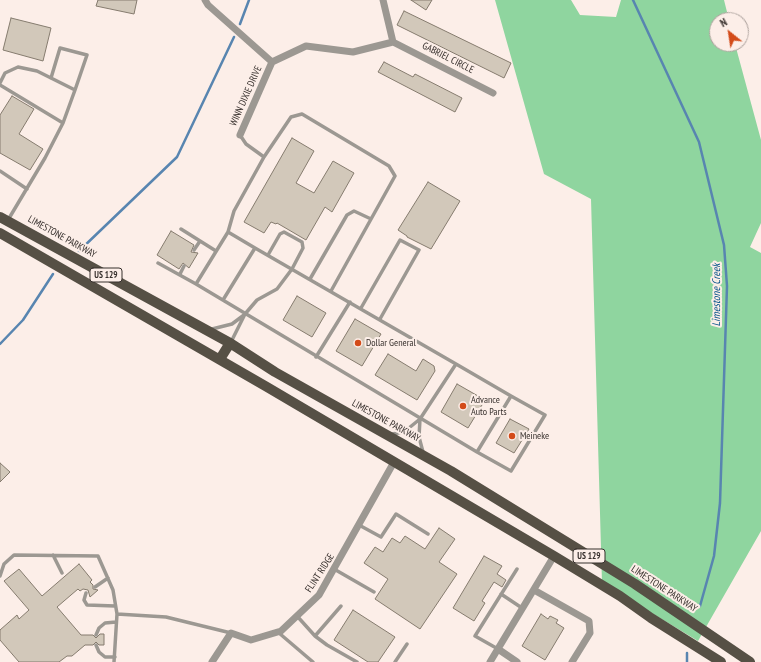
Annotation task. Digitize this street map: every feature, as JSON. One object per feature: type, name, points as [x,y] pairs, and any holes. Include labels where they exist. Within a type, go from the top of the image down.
[{"type":"main road","name":"LIMESTONE PARKWAY","points":[[4,219],[230,343],[275,372],[424,455],[565,540],[688,619],[750,662]]},
{"type":"main road","name":"US 129","points":[[0,233],[220,359],[554,556],[620,596],[651,618],[722,662]]},
{"type":"main road","points":[[220,359],[230,343]]},
{"type":"main road","points":[[554,556],[565,540]]},
{"type":"street","name":"WINN DIXIE DRIVE","points":[[205,0],[208,5],[272,62],[240,135]]},
{"type":"street","points":[[272,62],[306,46],[353,52],[393,42],[383,0]]},
{"type":"street","name":"GABRIEL CIRCLE","points":[[393,42],[493,93]]},
{"type":"street","name":"FLINT RIDGE","points":[[231,634],[251,640],[278,632],[319,595],[394,462]]},
{"type":"street","points":[[490,662],[554,556]]},
{"type":"street","points":[[534,590],[590,621],[590,633],[572,662]]},
{"type":"street","points":[[212,662],[231,634]]},
{"type":"street","points":[[498,649],[516,662]]},
{"type":"lane","points":[[4,219],[27,189],[63,123],[87,55],[60,48],[51,78]]},
{"type":"lane","points":[[63,123],[0,84],[4,73],[18,67],[38,71],[75,90]]},
{"type":"lane","points":[[196,284],[228,232],[234,211],[264,157],[291,117],[302,114],[389,166],[395,176],[331,291]]},
{"type":"lane","points":[[240,135],[246,144],[264,157]]},
{"type":"lane","points":[[0,171],[27,189]]},
{"type":"lane","points":[[310,279],[347,215],[354,211],[371,219]]},
{"type":"lane","points":[[181,229],[216,251]]},
{"type":"lane","points":[[158,263],[180,274],[420,419],[511,471],[545,415],[228,232]]},
{"type":"lane","points":[[205,329],[215,329],[232,324],[245,314],[257,300],[277,289],[292,269],[303,248],[302,242],[284,232],[280,234],[268,255]]},
{"type":"lane","points":[[361,308],[400,240],[419,250],[380,319]]},
{"type":"lane","points":[[194,250],[200,241]]},
{"type":"lane","points":[[223,300],[255,248]]},
{"type":"lane","points":[[180,274],[184,266]]},
{"type":"lane","points":[[316,357],[350,302]]},
{"type":"lane","points":[[230,343],[245,314]]},
{"type":"lane","points":[[387,435],[404,432],[420,419],[456,364]]},
{"type":"lane","points":[[477,452],[510,396]]},
{"type":"lane","points":[[420,419],[419,437],[424,455]]},
{"type":"lane","points":[[359,525],[381,537],[396,514],[428,534]]},
{"type":"lane","points":[[0,576],[4,564],[14,555],[98,556],[113,590],[117,614],[114,662]]},
{"type":"lane","points":[[53,555],[62,573]]},
{"type":"lane","points":[[334,569],[374,592]]},
{"type":"lane","points":[[498,649],[475,636],[517,570]]},
{"type":"lane","points":[[95,587],[108,578]]},
{"type":"lane","points":[[86,593],[84,600],[87,605],[115,606]]},
{"type":"lane","points":[[501,594],[523,608]]},
{"type":"lane","points":[[315,636],[341,606]]},
{"type":"lane","points":[[117,614],[166,616],[231,634]]},
{"type":"lane","points":[[297,616],[315,636],[327,645],[357,662]]},
{"type":"lane","points":[[96,634],[98,628],[105,623],[116,622]]},
{"type":"lane","points":[[278,632],[313,662]]},
{"type":"lane","points":[[396,662],[407,644]]},
{"type":"lane","points":[[96,645],[99,652],[105,656],[115,657]]},
{"type":"green space","points":[[495,0],[571,0],[580,15],[616,17],[621,0],[724,0],[727,12],[709,12],[709,52],[737,52],[761,140],[761,223],[750,247],[761,253],[761,531],[698,641],[602,583],[591,199],[544,174]]},
{"type":"building","points":[[98,0],[137,0],[134,14],[96,6]]},
{"type":"building","points":[[411,0],[432,0],[426,10]]},
{"type":"building","points":[[404,11],[511,63],[504,78],[397,25]]},
{"type":"building","points":[[11,18],[51,28],[43,61],[3,50]]},
{"type":"building","points":[[384,62],[413,77],[415,74],[462,98],[455,112],[378,72]]},
{"type":"building","points":[[12,96],[34,109],[19,134],[43,149],[30,170],[0,153],[0,115]]},
{"type":"building","points":[[292,138],[314,151],[296,183],[314,193],[333,161],[354,173],[332,212],[325,207],[306,240],[277,223],[271,222],[264,233],[244,222]]},
{"type":"building","points":[[428,182],[460,201],[431,249],[407,237],[398,230]]},
{"type":"building","points":[[171,231],[194,245],[191,252],[198,253],[189,268],[183,263],[179,269],[157,255]]},
{"type":"building","points":[[297,296],[326,313],[312,337],[283,320]]},
{"type":"building","name":"Dollar General","points":[[355,319],[381,334],[362,366],[336,351]]},
{"type":"building","points":[[388,354],[416,371],[423,359],[434,366],[435,371],[417,400],[375,375]]},
{"type":"building","name":"Advance Auto Parts","points":[[457,384],[485,400],[468,428],[441,412]]},
{"type":"building","name":"Meineke","points":[[510,419],[529,429],[514,453],[496,443]]},
{"type":"building","points":[[0,463],[10,472],[0,482]]},
{"type":"building","points":[[439,528],[455,539],[439,562],[457,574],[420,629],[375,599],[388,579],[364,563],[375,547],[383,552],[392,538],[400,543],[405,536],[425,549]]},
{"type":"building","points":[[484,556],[502,566],[497,574],[506,580],[502,587],[494,582],[482,601],[485,603],[474,621],[453,608]]},
{"type":"building","points":[[79,564],[92,580],[90,582],[93,585],[93,589],[98,590],[90,597],[88,590],[83,589],[80,591],[78,589],[57,607],[81,635],[93,635],[96,638],[100,634],[104,634],[104,645],[99,645],[96,642],[93,645],[85,645],[72,656],[67,656],[59,662],[19,662],[0,640],[0,630],[17,615],[19,619],[29,610],[4,581],[19,569],[42,596]]},
{"type":"building","points":[[353,610],[395,637],[378,662],[368,662],[334,640]]},
{"type":"building","points":[[541,614],[548,619],[550,616],[558,620],[556,623],[564,628],[545,660],[522,646]]},
{"type":"waterway","points":[[240,24],[249,0]]},
{"type":"waterway","name":"Limestone Creek","points":[[633,0],[699,142],[724,245],[727,286],[720,503],[714,556],[700,606]]},
{"type":"waterway","points":[[79,251],[177,157],[234,37]]},
{"type":"waterway","points":[[0,344],[23,320],[53,274]]},
{"type":"waterway","name":"Limestone Creek","points":[[687,653],[687,662]]},
{"type":"place","name":"Dollar General","points":[[358,343]]},
{"type":"place","name":"Advance Auto Parts","points":[[463,406]]},
{"type":"place","name":"Meineke","points":[[512,436]]}]
